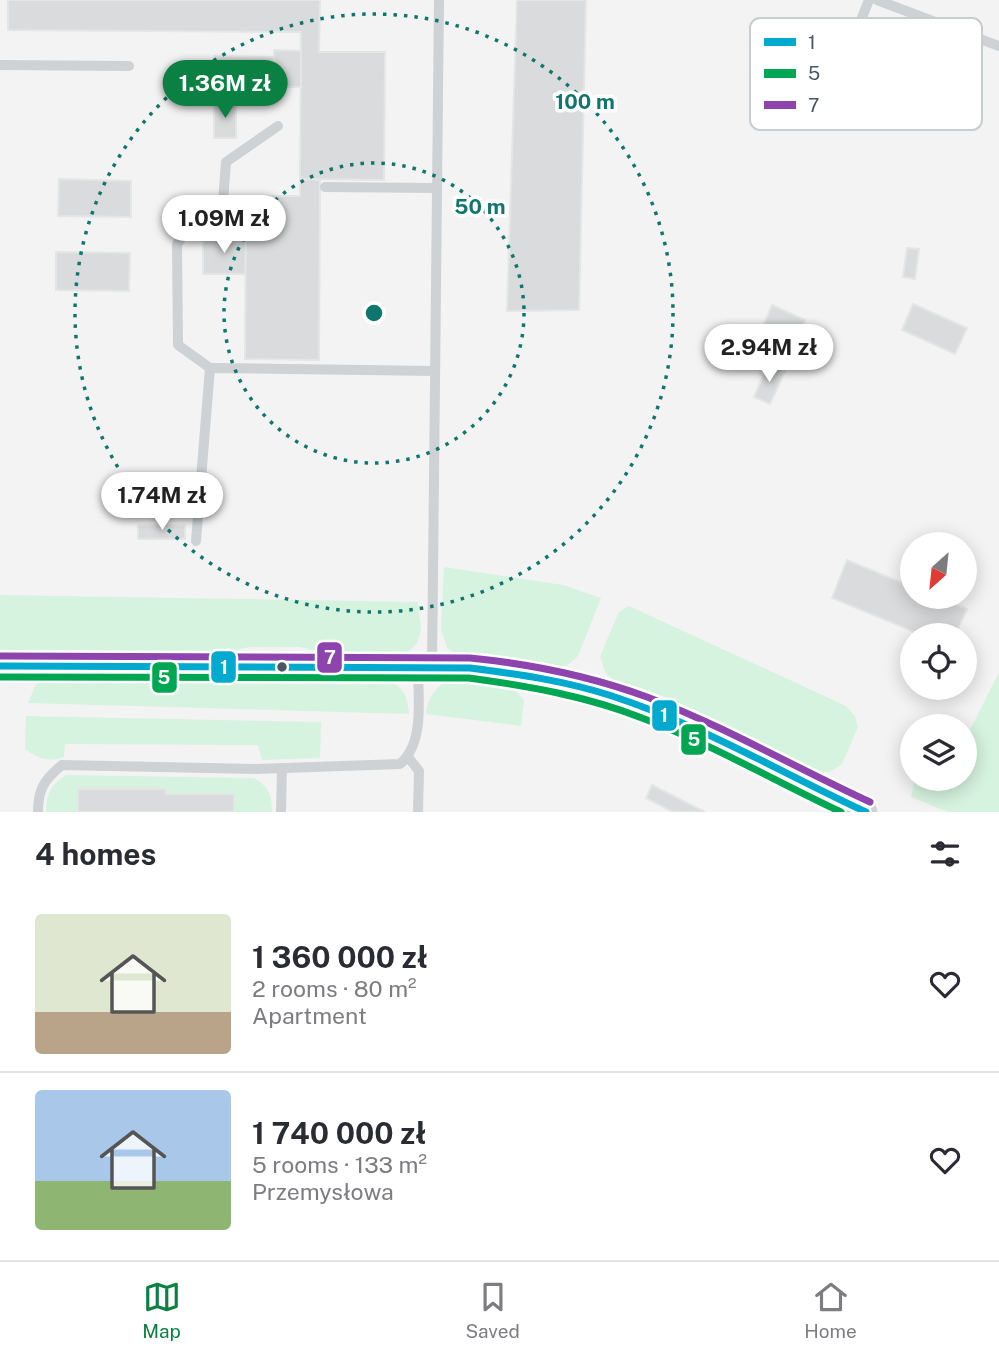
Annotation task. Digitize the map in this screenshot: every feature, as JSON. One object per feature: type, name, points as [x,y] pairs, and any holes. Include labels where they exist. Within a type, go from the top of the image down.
[{"type":"street","points":[[0,666],[470,668],[527,676],[614,696],[700,731],[866,812]]},
{"type":"lane","points":[[38,812],[38,796],[44,779],[62,765],[282,768],[400,764],[412,754],[425,668],[435,371],[439,0]]},
{"type":"lane","points":[[862,18],[869,0]]},
{"type":"lane","points":[[877,0],[925,18]]},
{"type":"lane","points":[[982,40],[999,46]]},
{"type":"lane","points":[[0,65],[129,66]]},
{"type":"lane","points":[[278,125],[226,162],[222,215],[194,222],[177,244],[178,345],[210,368],[435,371]]},
{"type":"lane","points":[[325,187],[436,188]]},
{"type":"lane","points":[[196,541],[210,368]]},
{"type":"lane","points":[[408,757],[419,771],[418,812]]},
{"type":"lane","points":[[281,812],[282,768]]},
{"type":"green space","points":[[444,567],[563,585],[601,598],[578,656],[569,664],[554,670],[463,657],[447,648],[441,629]]},
{"type":"green space","points":[[0,595],[418,602],[421,630],[417,643],[407,653],[396,657],[345,656],[299,647],[249,647],[209,656],[0,654]]},
{"type":"green space","points":[[629,606],[846,706],[855,716],[858,727],[842,764],[830,772],[808,772],[694,715],[616,683],[605,672],[600,656],[619,612]]},
{"type":"green space","points":[[999,672],[999,812],[948,812],[911,797],[912,791],[977,791],[977,716]]},
{"type":"green space","points":[[52,676],[380,678],[394,683],[402,690],[409,714],[28,703],[36,684]]},
{"type":"green space","points":[[450,679],[509,684],[524,700],[521,726],[426,714],[433,693]]},
{"type":"green space","points":[[26,716],[321,722],[320,758],[262,760],[258,745],[65,744],[64,757],[49,759],[25,749]]},
{"type":"green space","points":[[66,775],[254,778],[269,792],[272,812],[234,812],[234,794],[78,812],[46,812],[50,790]]},
{"type":"building","points":[[8,0],[320,0],[319,52],[385,52],[384,180],[300,179],[301,32],[8,30]]},
{"type":"building","points":[[517,0],[586,0],[579,310],[507,311]]},
{"type":"building","points":[[274,50],[301,51],[301,87],[274,87]]},
{"type":"building","points":[[214,56],[274,57],[274,87],[214,86]]},
{"type":"building","points":[[214,103],[236,103],[236,138],[214,138]]},
{"type":"building","points":[[59,179],[131,181],[131,217],[58,216]]},
{"type":"building","points":[[300,179],[320,180],[319,360],[245,359],[246,196],[300,196]]},
{"type":"building","points":[[203,236],[246,236],[245,274],[203,274]]},
{"type":"building","points":[[907,248],[919,249],[915,279],[903,277]]},
{"type":"building","points":[[56,252],[130,253],[129,291],[56,290]]},
{"type":"building","points":[[913,304],[967,328],[955,354],[902,330]]},
{"type":"building","points":[[772,305],[805,320],[796,339],[764,324]]},
{"type":"building","points":[[769,363],[785,371],[770,404],[754,397]]},
{"type":"building","points":[[138,525],[185,525],[185,539],[138,539]]},
{"type":"building","points":[[847,560],[900,582],[900,609],[967,609],[961,623],[900,623],[900,626],[832,598]]},
{"type":"building","points":[[652,785],[705,812],[673,812],[646,798]]},
{"type":"building","points":[[78,789],[166,789],[166,794],[234,794],[234,812],[78,812]]},
{"type":"transit line","name":"7","points":[[0,656],[470,658],[515,664],[582,677],[676,708],[870,802]]},
{"type":"transit line","name":"1","points":[[0,666],[470,668],[560,682],[612,696],[677,721],[866,812]]},
{"type":"transit line","name":"5","points":[[0,677],[469,678],[513,685],[578,698],[621,710],[668,728],[841,812]]}]
